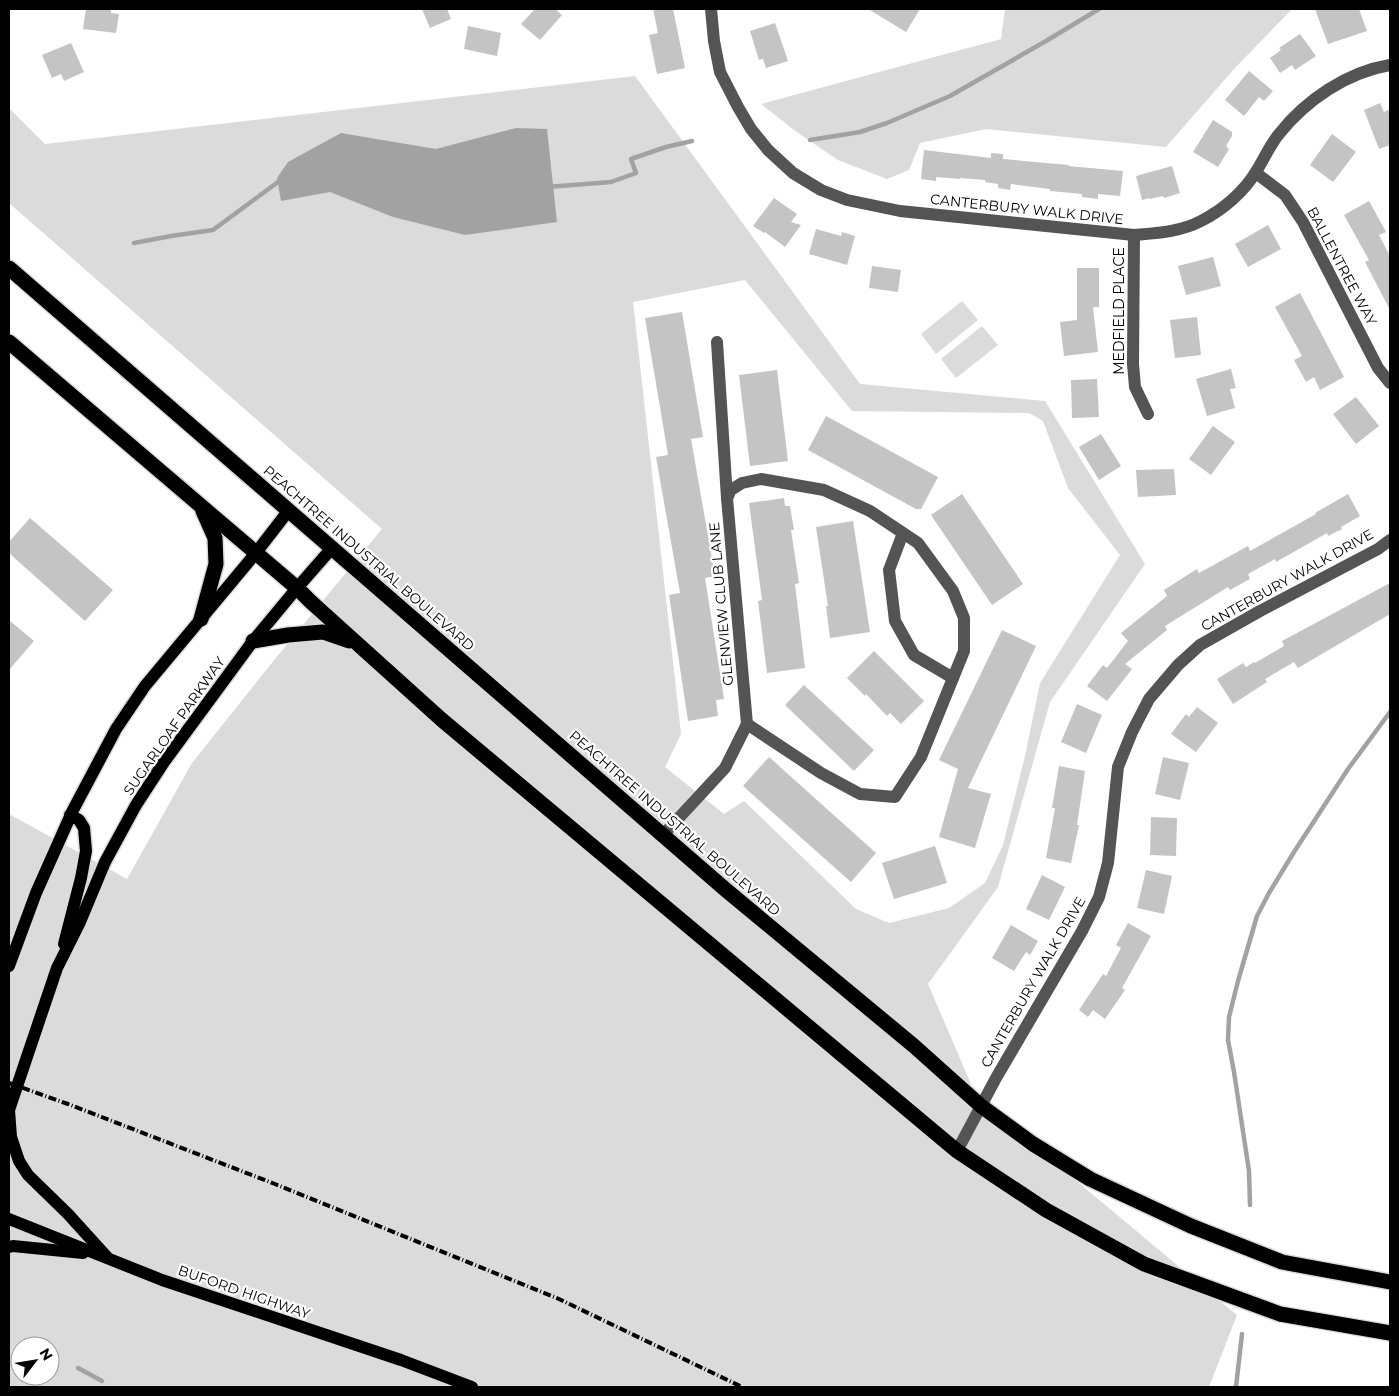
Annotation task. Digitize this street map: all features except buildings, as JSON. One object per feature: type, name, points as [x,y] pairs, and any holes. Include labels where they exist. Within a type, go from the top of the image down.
[{"type":"highway","name":"PEACHTREE INDUSTRIAL BOULEVARD","points":[[9,268],[726,890],[914,1046],[981,1106],[1033,1144],[1090,1179],[1191,1226],[1282,1262],[1390,1282]]},
{"type":"highway","points":[[9,342],[297,588],[356,644],[442,720],[957,1151],[1046,1210],[1144,1264],[1280,1314],[1390,1333]]},
{"type":"highway","points":[[201,619],[216,564],[215,538],[202,508]]},
{"type":"highway","points":[[253,641],[288,634],[322,632],[356,644]]},
{"type":"main road","points":[[9,966],[36,894],[70,815],[116,729],[145,686],[255,554],[289,510]]},
{"type":"main road","name":"SUGARLOAF PARKWAY","points":[[9,1110],[57,968],[80,922],[105,862],[136,805],[164,762],[253,641],[332,548]]},
{"type":"main road","points":[[57,968],[81,878],[86,850],[84,828],[79,820],[70,815]]},
{"type":"main road","points":[[9,1110],[11,1138],[19,1161],[28,1174],[68,1214],[104,1257]]},
{"type":"main road","name":"BUFORD HIGHWAY","points":[[9,1219],[162,1280],[401,1360],[472,1387]]},
{"type":"main road","points":[[9,1247],[104,1257]]},
{"type":"street","name":"CANTERBURY WALK DRIVE","points":[[711,9],[714,41],[720,72],[738,108],[751,129],[768,150],[793,172],[820,190],[847,200],[900,211],[1134,235],[1183,228],[1200,222],[1216,212],[1243,189],[1256,173],[1278,135],[1301,111],[1326,91],[1349,78],[1376,67],[1390,65]]},
{"type":"street","name":"BALLENTREE WAY","points":[[1256,173],[1285,196],[1302,222],[1378,368],[1390,383]]},
{"type":"street","name":"MEDFIELD PLACE","points":[[1134,235],[1133,364],[1135,386],[1148,414]]},
{"type":"street","name":"GLENVIEW CLUB LANE","points":[[717,342],[727,498],[747,724]]},
{"type":"street","points":[[663,835],[725,768],[747,724],[821,773],[860,794],[895,796],[921,758],[964,651],[964,618],[953,590],[918,543],[870,510],[824,490],[760,478],[742,483],[731,490],[727,498]]},
{"type":"street","points":[[903,533],[889,570],[895,620],[914,655],[953,678]]},
{"type":"street","name":"CANTERBURY WALK DRIVE","points":[[957,1151],[1082,931],[1099,897],[1108,863],[1118,767],[1132,732],[1149,699],[1178,665],[1200,645],[1378,549],[1390,540]]},
{"type":"shaded area","points":[[1005,9],[1292,9],[1234,69],[1166,147],[986,129],[920,143],[909,170],[887,179],[838,160],[794,130],[761,104],[1001,39]]},
{"type":"shaded area","points":[[635,76],[860,384],[1045,401],[1145,564],[1050,702],[998,887],[928,984],[977,1098],[1237,1315],[1209,1387],[9,1387],[9,814],[127,879],[192,763],[382,529],[9,203],[9,108],[45,144]],"holes":[[[745,280],[852,411],[1029,413],[1043,421],[1068,488],[1120,555],[1040,683],[1025,756],[1003,845],[985,883],[949,908],[889,923],[856,909],[744,801],[724,814],[665,767],[681,734],[633,302]]]},
{"type":"shaded area","points":[[516,128],[547,129],[557,222],[465,235],[393,217],[330,192],[281,201],[277,178],[288,162],[341,133],[436,149]]},
{"type":"shaded area","points":[[962,301],[978,320],[936,354],[921,334]]},
{"type":"shaded area","points":[[982,326],[998,345],[956,378],[941,359]]},
{"type":"waterway","points":[[810,140],[860,132],[887,123],[950,96],[1099,9]]},
{"type":"waterway","points":[[547,187],[611,182],[636,173],[631,159],[666,147],[692,141]]},
{"type":"waterway","points":[[134,243],[213,230],[282,179]]},
{"type":"waterway","points":[[1250,1205],[1249,1171],[1228,1040],[1229,1017],[1238,981],[1257,916],[1269,893],[1348,769],[1390,712]]},
{"type":"waterway","points":[[1236,1387],[1242,1334]]},
{"type":"waterway","points":[[78,1368],[102,1381]]},
{"type":"railway","points":[[9,1083],[275,1184],[559,1299],[742,1387]]}]
